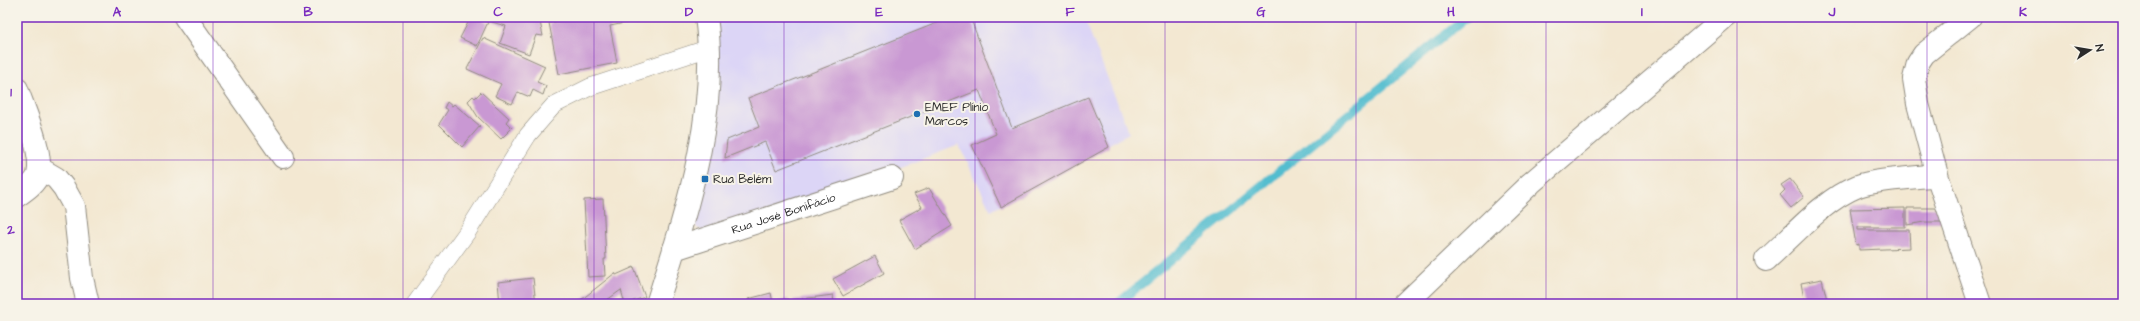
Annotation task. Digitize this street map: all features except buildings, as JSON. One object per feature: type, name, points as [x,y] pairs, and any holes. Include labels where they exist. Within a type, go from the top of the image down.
[{"type":"street","points":[[185,17],[283,157]]},
{"type":"street","points":[[656,304],[674,249],[694,175],[708,106],[709,48],[706,17]]},
{"type":"street","points":[[1405,304],[1532,183],[1725,17]]},
{"type":"street","points":[[1970,17],[1924,54],[1918,63],[1914,79],[1918,104],[1937,175],[1980,304]]},
{"type":"street","points":[[17,89],[33,136],[39,168],[38,176],[30,187],[17,196]]},
{"type":"street","points":[[39,168],[56,178],[64,188],[74,206],[82,278],[88,304]]},
{"type":"street","points":[[1766,260],[1820,211],[1838,198],[1859,186],[1937,175]]},
{"type":"street","name":"Rua José Bonifácio","points":[[674,249],[892,178]]},
{"type":"lane","points":[[415,304],[468,231],[528,135],[541,118],[554,105],[590,87],[709,48]]},
{"type":"shaded area","name":"EMEF Plínio Marcos","points":[[736,17],[1084,17],[1129,133],[991,211],[959,145],[722,235],[709,235],[696,227],[694,207],[715,19]]},
{"type":"waterway","points":[[1117,304],[1467,17]]},
{"type":"place","name":"EMEF Plínio Marcos","points":[[917,114]]},
{"type":"place","name":"Rua Belém","points":[[705,179]]}]
